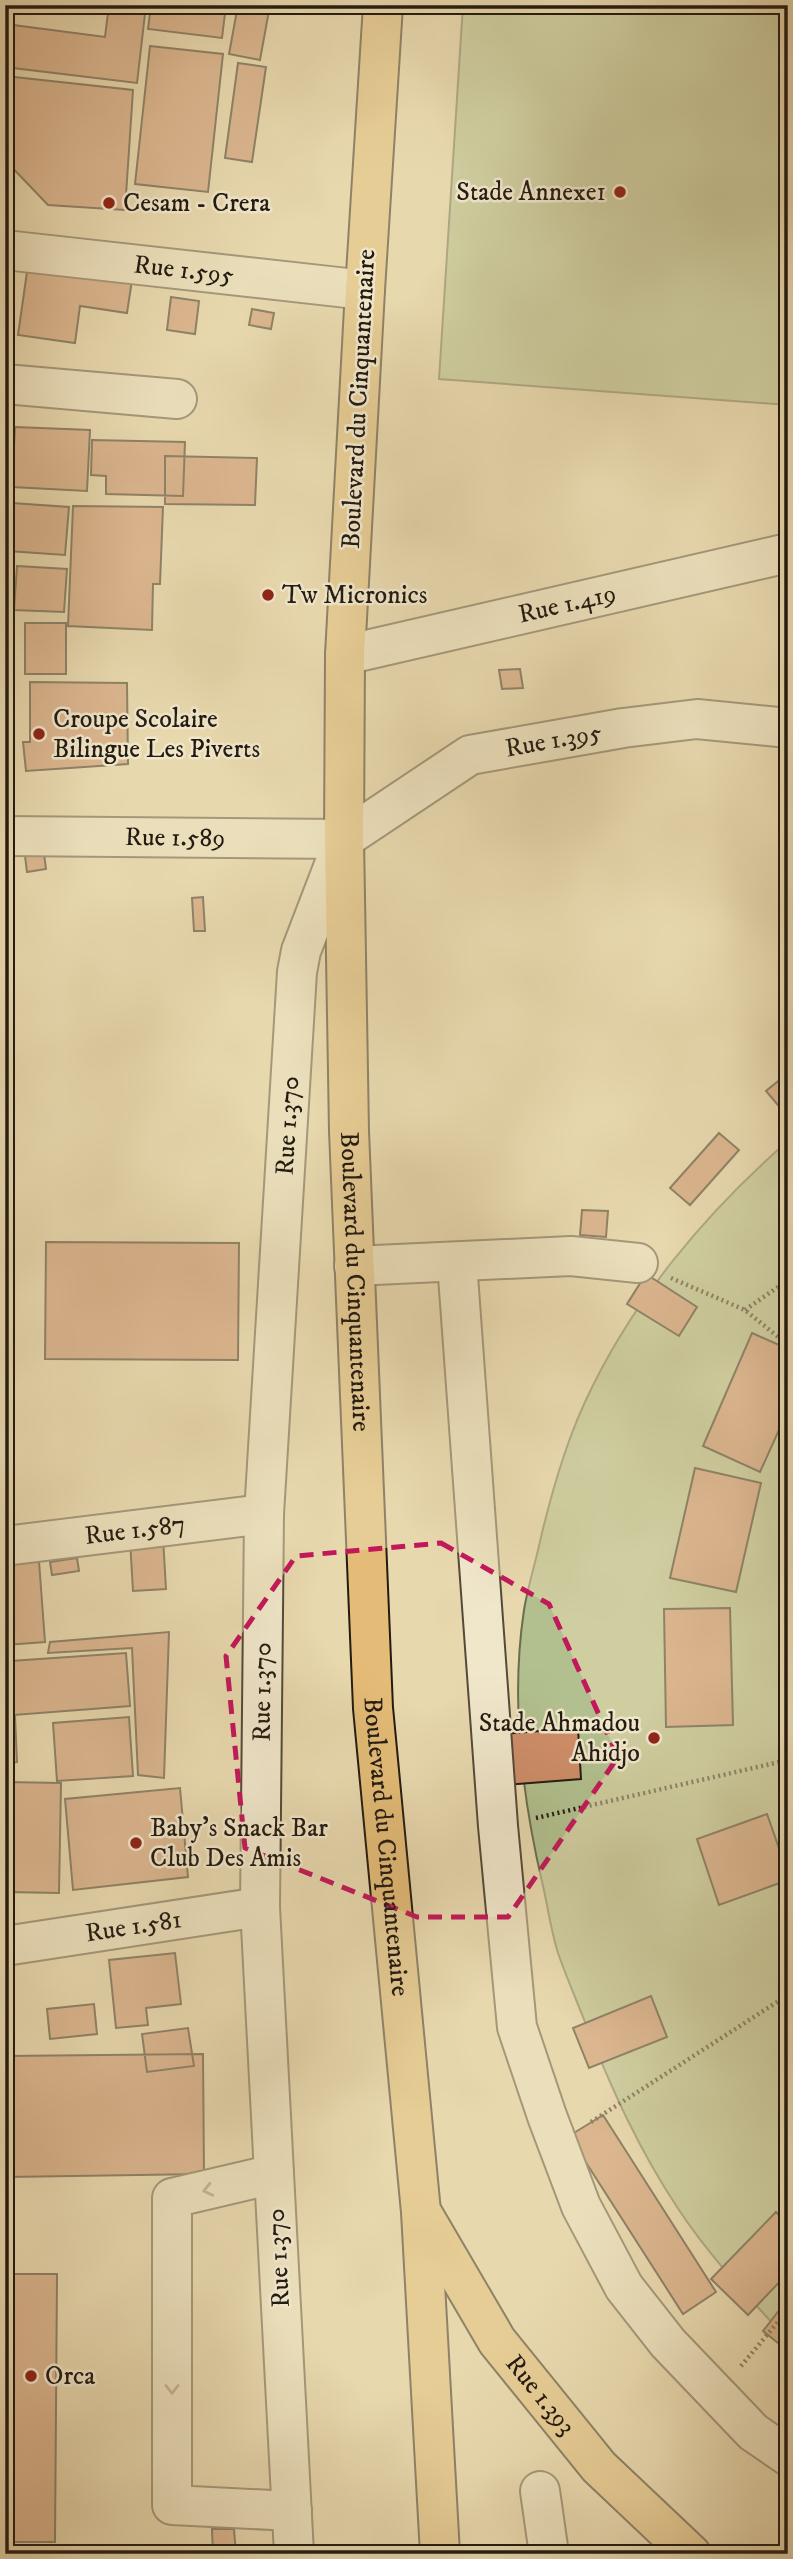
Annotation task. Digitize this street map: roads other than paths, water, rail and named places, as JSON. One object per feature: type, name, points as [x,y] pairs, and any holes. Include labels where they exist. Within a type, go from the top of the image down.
[{"type":"main road","name":"Boulevard du Cinquantenaire","points":[[383,5],[345,655],[344,839],[349,1131],[373,1708],[421,2211],[440,2554]]},
{"type":"main road","name":"Rue 1.393","points":[[421,2211],[497,2340],[599,2467],[691,2554]]},
{"type":"street","name":"Rue 1.595","points":[[5,250],[365,290]]},
{"type":"street","points":[[5,384],[177,399]]},
{"type":"street","name":"Rue 1.419","points":[[345,655],[788,553]]},
{"type":"street","name":"Rue 1.395","points":[[344,839],[470,755],[623,728],[697,719],[788,728]]},
{"type":"street","name":"Rue 1.589","points":[[5,836],[344,839]]},
{"type":"street","name":"Rue 1.370","points":[[294,2554],[260,1907],[264,1514],[297,972],[301,951],[344,839]]},
{"type":"street","points":[[354,1266],[571,1256],[638,1263]]},
{"type":"street","points":[[457,1262],[498,1826],[517,2027],[580,2206],[624,2287],[668,2343],[753,2432],[788,2456]]},
{"type":"street","name":"Rue 1.587","points":[[5,1546],[264,1514]]},
{"type":"street","name":"Rue 1.581","points":[[5,1946],[260,1907]]},
{"type":"street","points":[[274,2174],[173,2198],[172,2505],[292,2511]]},
{"type":"street","points":[[540,2491],[549,2554]]},
{"type":"place","name":"Stade Annexe1","points":[[620,192]]},
{"type":"place","name":"Cesam - Crera","points":[[109,203]]},
{"type":"place","name":"Tw Micronics","points":[[268,595]]},
{"type":"place","name":"Croupe Scolaire Bilingue Les Piverts","points":[[39,734]]},
{"type":"place","name":"Stade Ahmadou Ahidjo","points":[[654,1738]]},
{"type":"place","name":"Baby's Snack Bar Club Des Amis","points":[[136,1843]]},
{"type":"place","name":"Orca","points":[[31,2376]]}]
